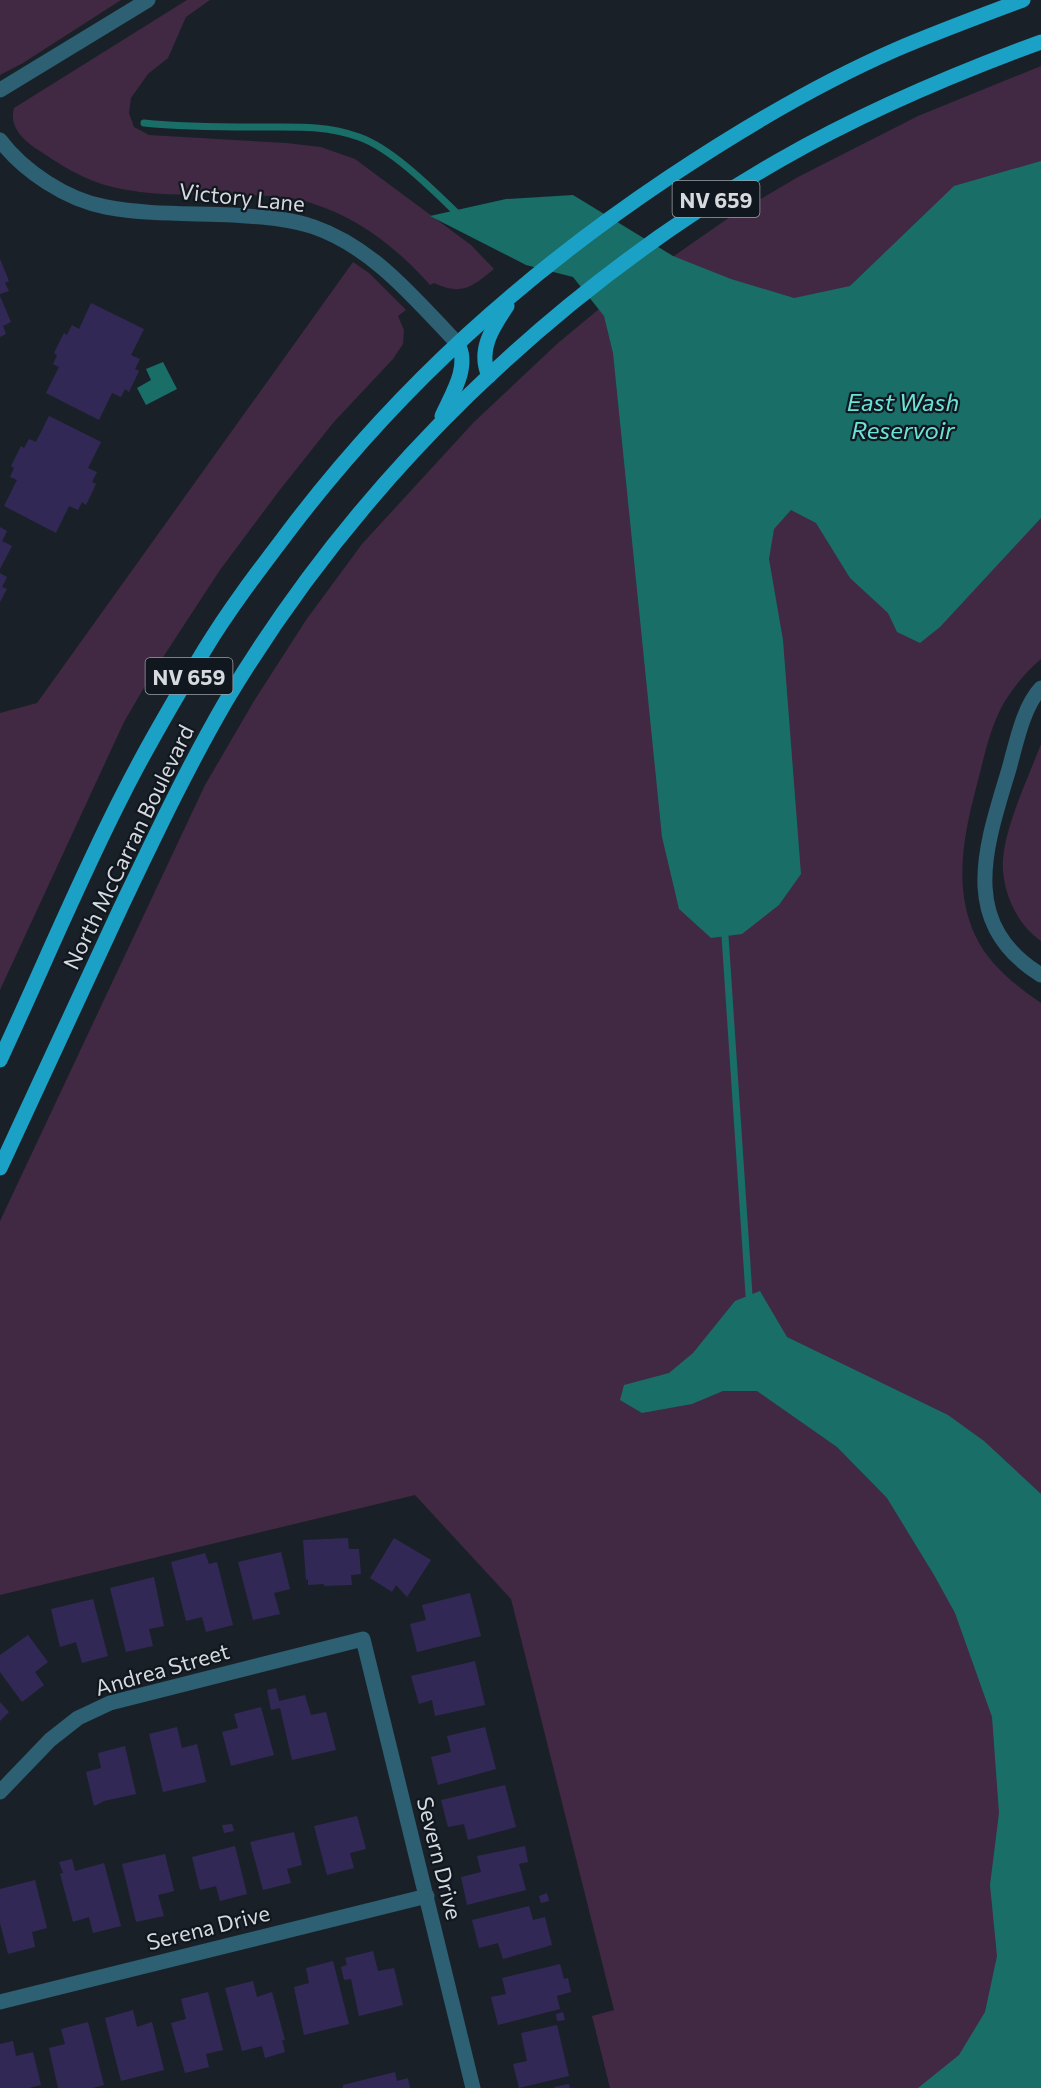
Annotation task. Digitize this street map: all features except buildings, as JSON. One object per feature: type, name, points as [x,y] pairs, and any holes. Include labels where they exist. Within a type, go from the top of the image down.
[{"type":"main road","name":"North McCarran Boulevard","points":[[0,1060],[121,798],[156,731],[207,645],[266,561],[323,487],[386,414],[519,288],[577,241],[729,138],[806,94],[893,51],[1023,0]]},
{"type":"main road","name":"North McCarran Boulevard","points":[[0,1168],[160,824],[227,700],[302,587],[360,513],[437,426],[538,332],[604,278],[716,199],[772,165],[847,125],[922,90],[1041,42]]},
{"type":"main road","points":[[489,376],[485,367],[484,351],[489,336],[519,288]]},
{"type":"main road","points":[[437,426],[458,382],[463,363],[462,352],[458,344]]},
{"type":"street","points":[[0,90],[148,0]]},
{"type":"street","name":"Victory Lane","points":[[0,140],[25,168],[47,183],[103,207],[135,211],[284,219],[313,227],[342,239],[372,258],[458,344]]},
{"type":"street","points":[[1041,688],[1023,721],[990,834],[984,889],[990,917],[998,934],[1016,956],[1041,975]]},
{"type":"street","name":"Andrea Street","points":[[0,1792],[50,1740],[78,1718],[110,1703],[363,1639]]},
{"type":"street","name":"Severn Drive","points":[[363,1639],[473,2088]]},
{"type":"street","name":"Serena Drive","points":[[0,2001],[427,1896]]},
{"type":"shaded area","points":[[0,0],[121,0],[23,63],[0,75]]},
{"type":"shaded area","points":[[187,0],[210,0],[186,17],[168,58],[148,74],[131,98],[129,113],[134,127],[149,135],[321,147],[355,159],[471,245],[494,269],[466,288],[452,289],[434,283],[430,285],[391,247],[361,226],[329,209],[302,200],[283,197],[159,194],[122,189],[86,178],[73,171],[35,148],[17,131],[13,120],[14,108]]},
{"type":"shaded area","points":[[1041,66],[1041,659],[1013,689],[1000,709],[993,727],[970,813],[962,875],[968,915],[975,935],[987,956],[1021,989],[1041,1003],[1041,2088],[610,2088],[592,2016],[614,2010],[511,1599],[415,1495],[0,1595],[0,1221],[205,785],[254,701],[306,620],[362,544],[474,422],[558,343],[605,304],[727,219],[798,177],[918,116]]},
{"type":"shaded area","points":[[353,262],[369,273],[406,310],[398,316],[404,330],[403,344],[393,359],[333,423],[279,491],[220,570],[152,674],[124,722],[0,990],[0,713],[37,703]]},
{"type":"shaded area","points":[[1041,744],[1041,941],[1024,925],[1012,905],[1005,882],[1003,859],[1008,831]]},
{"type":"water","name":"East Wash Reservoir","points":[[1041,161],[1041,518],[940,627],[920,643],[897,632],[888,613],[850,578],[816,523],[791,510],[774,529],[769,559],[783,640],[801,874],[779,905],[742,934],[711,938],[679,909],[662,837],[613,353],[604,316],[573,277],[526,265],[430,216],[506,199],[573,195],[673,256],[731,279],[794,298],[850,286],[954,186]]},
{"type":"water","points":[[163,362],[177,389],[146,405],[137,388],[151,380],[146,369]]},
{"type":"water","points":[[760,1291],[787,1337],[948,1415],[984,1441],[1041,1494],[1041,2088],[918,2088],[959,2055],[985,2012],[997,1956],[990,1885],[999,1813],[992,1717],[955,1613],[887,1498],[837,1447],[757,1391],[723,1391],[692,1404],[642,1413],[620,1400],[624,1385],[669,1373],[693,1353],[735,1301]]},
{"type":"waterway","points":[[144,123],[310,128],[347,133],[372,143],[399,161],[460,216]]},
{"type":"waterway","points":[[725,936],[749,1295]]}]
